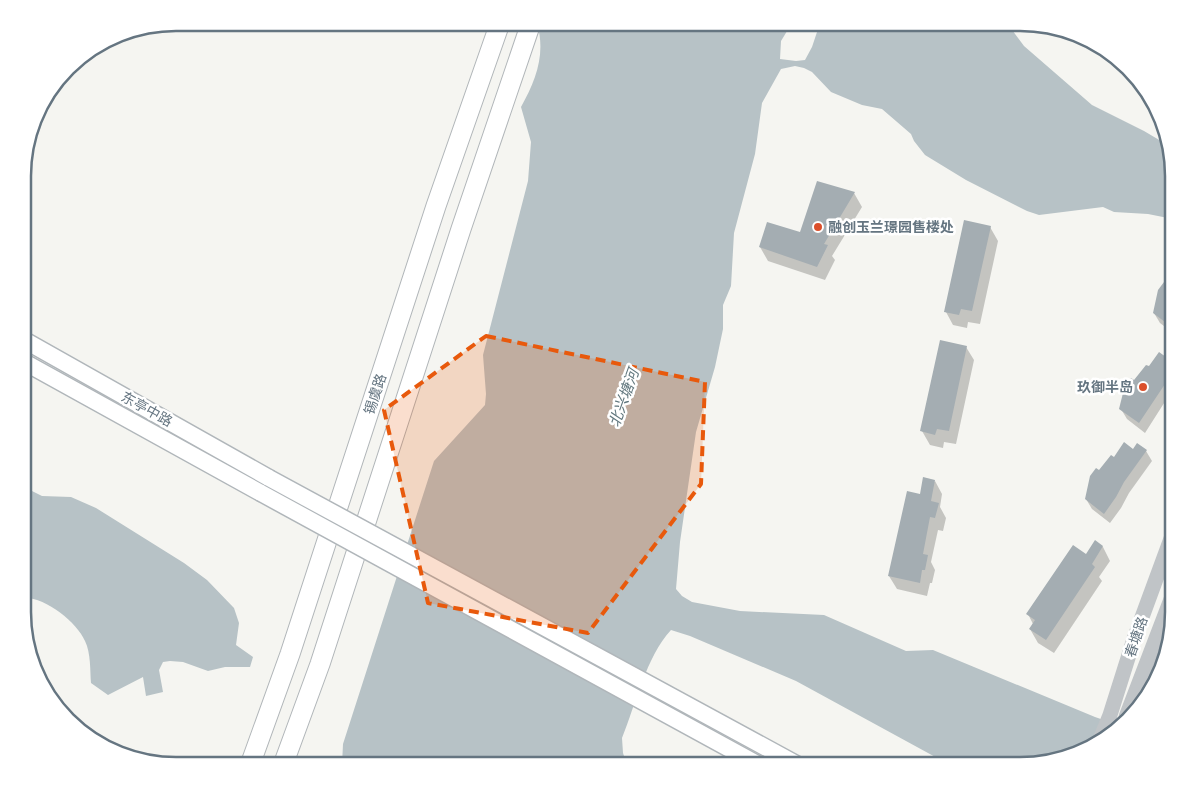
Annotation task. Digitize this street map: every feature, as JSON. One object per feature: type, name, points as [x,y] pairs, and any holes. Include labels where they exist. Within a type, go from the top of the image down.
[{"type":"main road","name":"锡虞路","points":[[253,757],[290,654],[436,206],[497,31]]},
{"type":"main road","points":[[287,757],[320,664],[461,229],[528,31]]},
{"type":"main road","name":"东亭中路","points":[[31,344],[269,478],[782,756]]},
{"type":"main road","name":"东亭中路","points":[[31,366],[743,756]]},
{"type":"street","name":"春塘路","points":[[1104,729],[1134,639],[1164,557]]},
{"type":"street","name":"春塘路","points":[[1131,705],[1164,618]]},
{"type":"highlighted area","points":[[486,336],[705,382],[701,484],[588,633],[428,603],[384,410]]},
{"type":"water","name":"北兴塘河","points":[[539,31],[787,31],[781,41],[780,59],[796,61],[805,60],[817,31],[1013,31],[1024,46],[1092,105],[1160,141],[1164,167],[1164,217],[1148,214],[1114,212],[1103,207],[1039,215],[1027,211],[966,180],[925,155],[911,134],[882,109],[862,105],[831,92],[812,72],[804,68],[795,66],[781,69],[762,103],[755,154],[734,233],[731,286],[723,305],[723,329],[715,367],[696,432],[680,542],[676,589],[682,596],[692,602],[740,611],[824,615],[906,651],[933,650],[1113,723],[1108,727],[1075,746],[1048,754],[1029,756],[934,756],[796,681],[690,636],[671,630],[655,653],[642,681],[622,738],[624,756],[342,757],[343,744],[434,461],[485,405],[483,355],[528,181],[531,142],[521,107],[531,87],[538,66]]},
{"type":"water","points":[[31,490],[42,496],[71,497],[96,508],[184,563],[207,580],[234,608],[239,623],[236,645],[253,657],[250,667],[225,667],[208,671],[183,662],[163,662],[159,670],[163,692],[146,696],[143,677],[108,695],[91,683],[87,646],[75,626],[50,606],[32,599]]},
{"type":"building","name":"融创玉兰璟园售楼处","points":[[817,181],[855,192],[824,244],[828,245],[817,267],[759,247],[767,222],[800,232]]},
{"type":"building","points":[[964,220],[991,226],[972,311],[961,309],[959,315],[944,312]]},
{"type":"building","points":[[1164,282],[1164,321],[1153,313],[1158,290]]},
{"type":"building","points":[[940,340],[967,346],[949,431],[937,429],[935,435],[920,431]]},
{"type":"building","name":"玖御半岛","points":[[1159,352],[1164,356],[1164,386],[1139,423],[1119,409],[1125,385],[1131,378],[1134,380],[1146,365],[1149,366]]},
{"type":"building","points":[[1124,442],[1133,449],[1137,443],[1147,450],[1104,514],[1085,499],[1090,476],[1096,468],[1099,470],[1111,455],[1114,457]]},
{"type":"building","points":[[923,477],[935,480],[931,501],[939,503],[935,518],[930,517],[923,554],[928,555],[925,570],[922,570],[920,583],[888,576],[907,491],[920,494]]},
{"type":"building","points":[[1095,540],[1103,546],[1092,564],[1095,567],[1046,640],[1029,629],[1035,620],[1026,614],[1073,545],[1086,554]]},
{"type":"place","name":"融创玉兰璟园售楼处","points":[[818,227]]},
{"type":"place","name":"玖御半岛","points":[[1143,387]]}]
